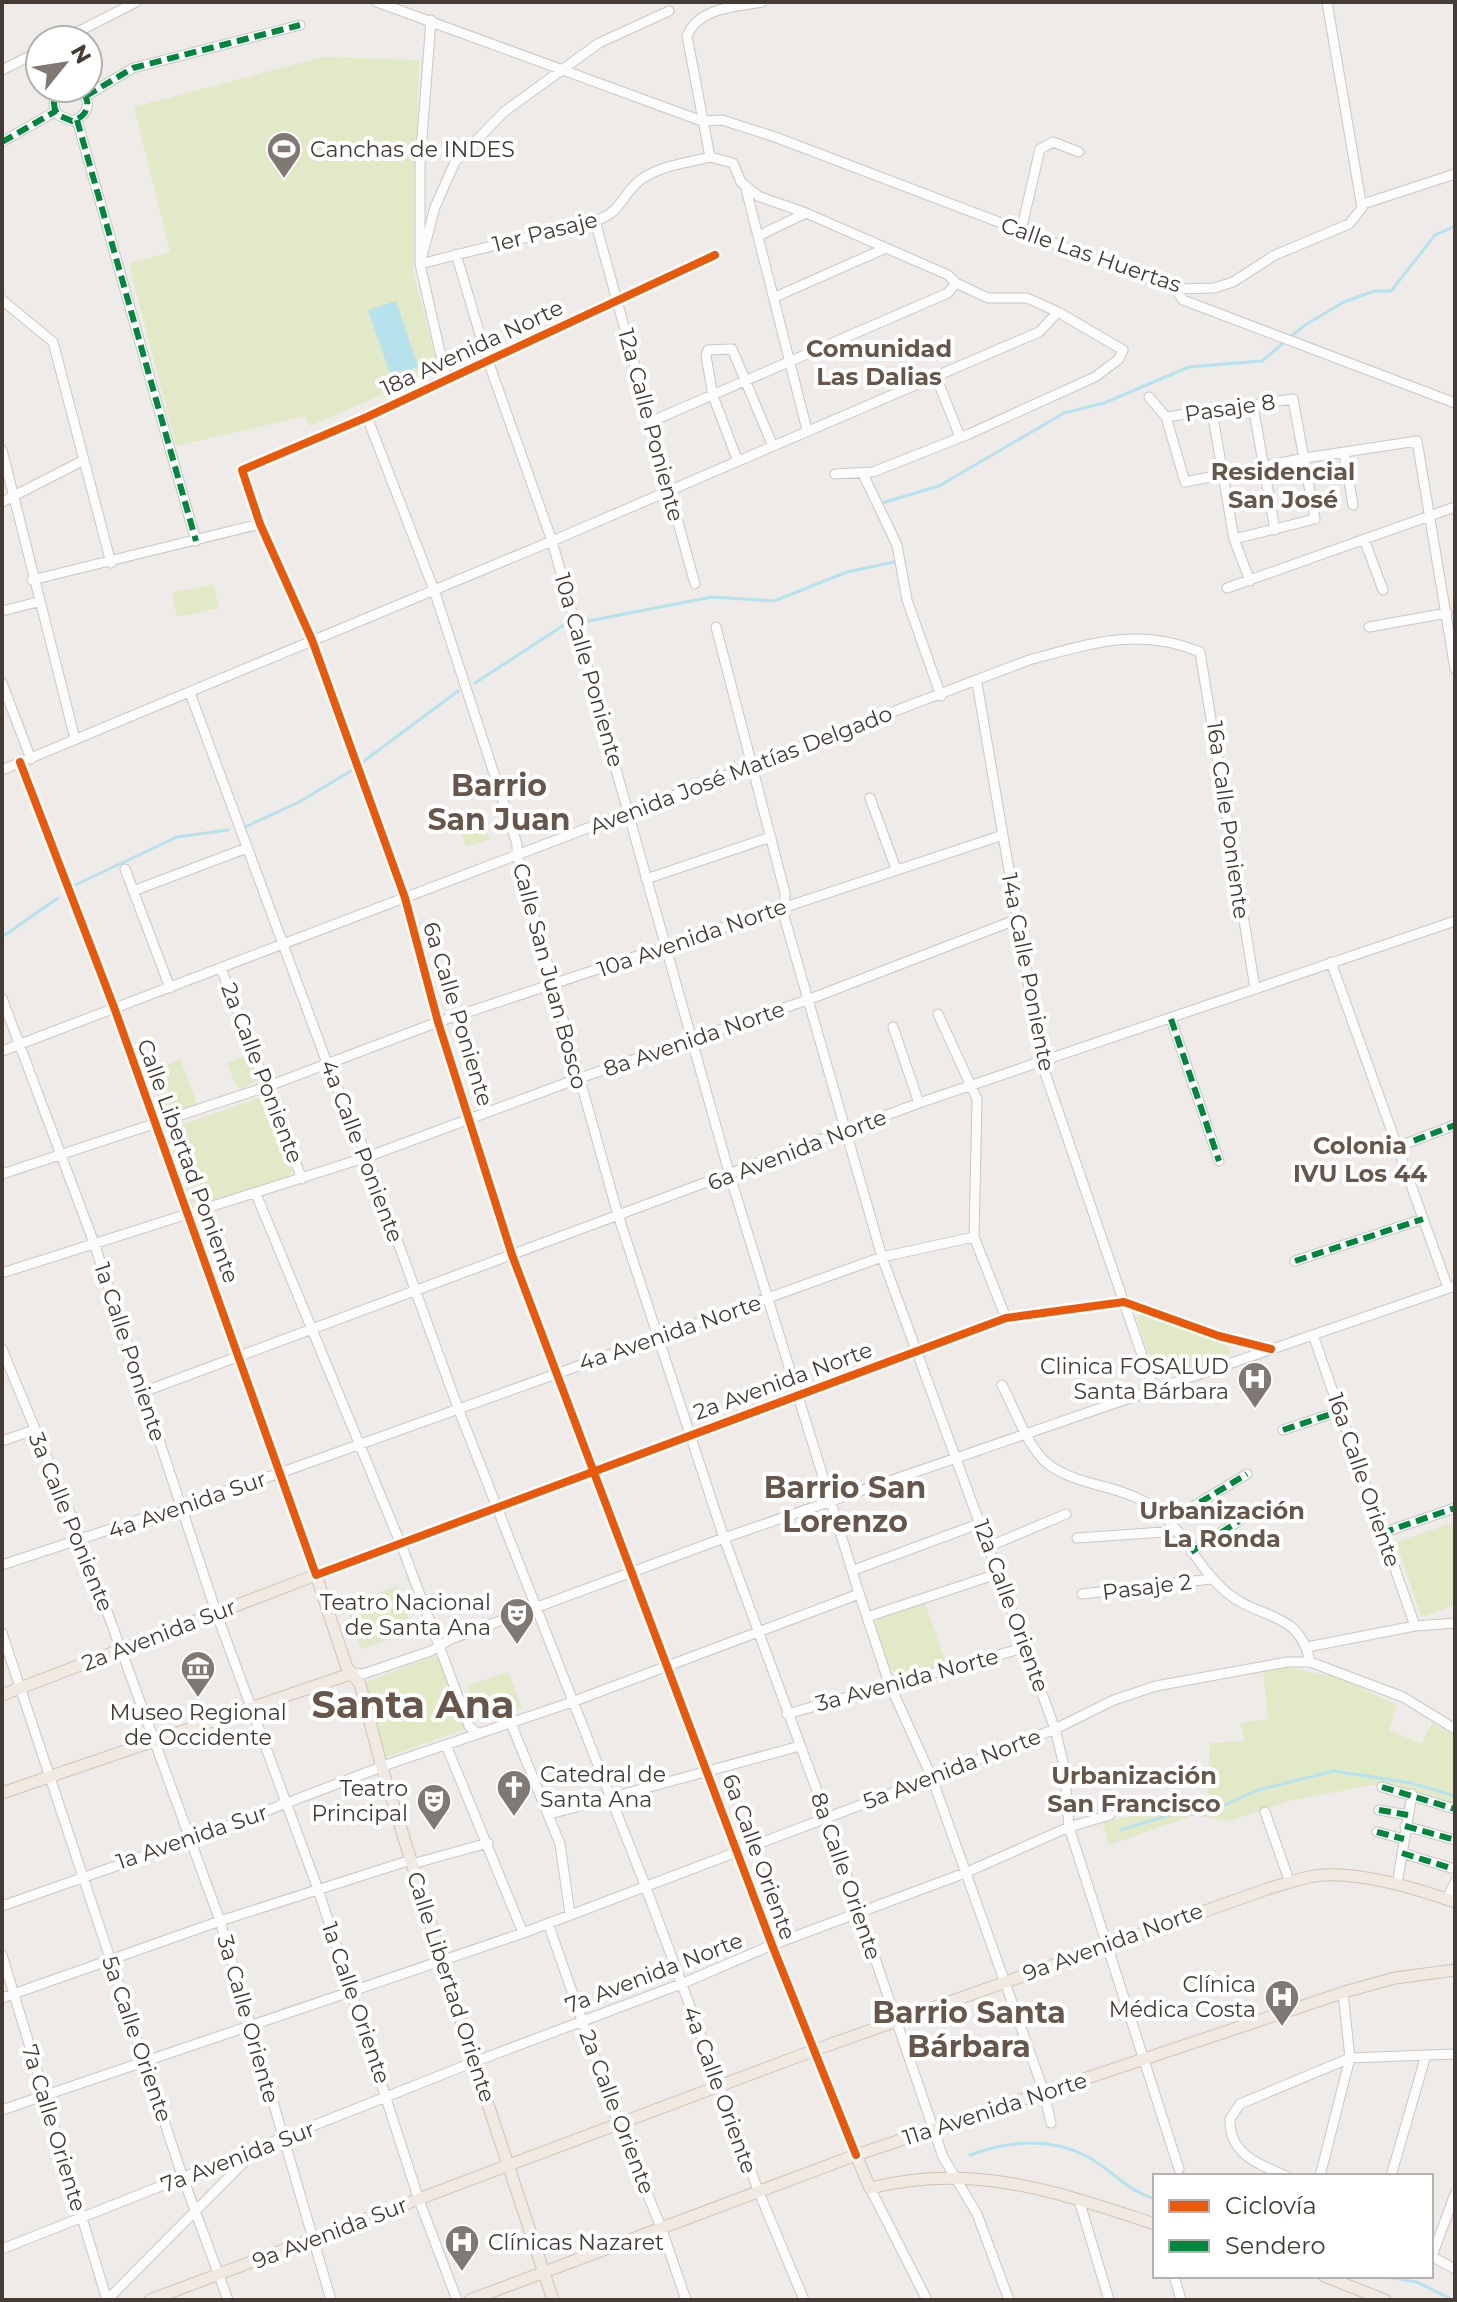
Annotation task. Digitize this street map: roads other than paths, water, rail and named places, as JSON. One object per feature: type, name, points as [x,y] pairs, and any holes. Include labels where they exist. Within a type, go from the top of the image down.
[{"type":"main road","name":"2a Avenida Sur","points":[[2,1695],[316,1575]]},
{"type":"main road","name":"Calle Libertad Poniente","points":[[316,1575],[347,1668],[353,1673]]},
{"type":"main road","points":[[2,1793],[353,1673]]},
{"type":"main road","name":"Calle Libertad Oriente","points":[[353,1673],[360,1684],[382,1768],[474,2062],[553,2300]]},
{"type":"main road","name":"9a Avenida Norte","points":[[508,2163],[1104,1944],[1312,1876],[1397,1884],[1451,1901]]},
{"type":"main road","name":"11a Avenida Norte","points":[[470,2300],[758,2190],[1044,2092],[1343,1993],[1395,1978],[1455,1970]]},
{"type":"main road","name":"6a Calle Oriente","points":[[856,2155],[870,2188]]},
{"type":"main road","name":"9a Avenida Sur","points":[[150,2300],[312,2241],[508,2163]]},
{"type":"main road","points":[[870,2188],[892,2183],[956,2178],[1040,2186],[1153,2223]]},
{"type":"main road","points":[[1329,2278],[1385,2300]]},
{"type":"street","points":[[93,24],[136,2]]},
{"type":"street","name":"Calle Las Huertas","points":[[377,2],[702,121],[722,120],[775,137],[1175,289],[1214,288],[1233,282],[1275,255],[1349,224],[1363,204]]},
{"type":"street","points":[[762,2],[712,12],[692,25],[688,44],[710,157],[733,163],[745,186],[807,430]]},
{"type":"street","points":[[1327,2],[1337,80],[1363,204],[1455,174]]},
{"type":"street","points":[[420,264],[435,207],[455,162],[505,111],[599,43],[669,11]]},
{"type":"street","points":[[431,20],[420,164],[420,264],[446,378]]},
{"type":"street","points":[[104,85],[133,68],[300,25]]},
{"type":"street","points":[[2,70],[24,59]]},
{"type":"street","points":[[55,104],[56,111],[67,121],[77,120],[87,104]]},
{"type":"street","points":[[2,142],[56,111]]},
{"type":"street","points":[[77,120],[196,541]]},
{"type":"street","points":[[1021,231],[1040,149],[1053,142],[1079,152]]},
{"type":"street","name":"1er Pasaje","points":[[420,264],[595,221],[619,208],[633,186],[650,174],[710,157]]},
{"type":"street","points":[[745,186],[758,196],[806,213],[948,275],[956,283],[988,298],[1035,300],[1123,350],[1119,359],[1072,389],[863,474],[835,474]]},
{"type":"street","points":[[758,236],[806,213]]},
{"type":"street","name":"12a Calle Poniente","points":[[595,221],[695,584]]},
{"type":"street","points":[[775,297],[886,248]]},
{"type":"street","name":"10a Calle Poniente","points":[[456,254],[487,358],[552,541],[730,1176],[859,1594],[889,1683],[932,1778],[1044,2092],[1051,2123]]},
{"type":"street","name":"18a Avenida Norte","points":[[242,470],[367,417],[487,358],[715,255]]},
{"type":"street","points":[[650,422],[948,293],[956,283]]},
{"type":"street","points":[[1175,289],[1183,300],[1455,403]]},
{"type":"street","points":[[2,300],[53,342],[111,563]]},
{"type":"street","points":[[2,770],[552,541],[668,488],[1039,332],[1058,312]]},
{"type":"street","points":[[737,459],[713,396],[706,356],[708,350],[732,349],[772,444]]},
{"type":"street","points":[[935,374],[960,437]]},
{"type":"street","points":[[1149,397],[1166,417],[1185,482],[1305,458],[1417,441],[1455,662]]},
{"type":"street","name":"Pasaje 8","points":[[1166,417],[1293,399],[1305,458]]},
{"type":"street","points":[[1253,406],[1275,530]]},
{"type":"street","points":[[1212,411],[1234,539],[1250,581]]},
{"type":"street","name":"Calle San Juan Bosco","points":[[367,417],[434,590],[517,844],[517,855],[555,985],[577,1079],[618,1215],[724,1538]]},
{"type":"street","points":[[2,450],[32,580],[75,739]]},
{"type":"street","points":[[1344,452],[1353,505]]},
{"type":"street","points":[[1234,539],[1315,519],[1305,458]]},
{"type":"street","points":[[2,502],[84,460]]},
{"type":"street","name":"6a Calle Poniente","points":[[242,470],[260,524],[312,640],[405,898],[438,1022],[512,1255],[559,1372],[631,1571]]},
{"type":"street","points":[[863,474],[897,545],[907,600],[941,696]]},
{"type":"street","points":[[1227,588],[1455,507]]},
{"type":"street","points":[[32,580],[260,524]]},
{"type":"street","points":[[1364,539],[1383,590]]},
{"type":"street","points":[[1443,588],[1455,584]]},
{"type":"street","points":[[2,611],[38,602]]},
{"type":"street","points":[[1369,627],[1447,613]]},
{"type":"street","points":[[716,627],[785,893],[784,908],[843,1132],[914,1352],[955,1460]]},
{"type":"street","name":"Avenida José Matías Delgado","points":[[2,1051],[751,764],[977,683],[1029,660],[1125,637],[1158,639],[1200,652]]},
{"type":"street","name":"16a Calle Poniente","points":[[1200,652],[1255,988]]},
{"type":"street","points":[[2,683],[31,759]]},
{"type":"street","name":"14a Calle Poniente","points":[[977,683],[1042,1064],[1154,1390]]},
{"type":"street","name":"4a Calle Poniente","points":[[190,693],[327,1063],[367,1157],[458,1408],[536,1609]]},
{"type":"street","name":"Calle Libertad Poniente","points":[[20,762],[115,1010],[241,1357],[316,1575]]},
{"type":"street","points":[[870,798],[896,869]]},
{"type":"street","name":"10a Avenida Norte","points":[[2,1174],[266,1087],[438,1022],[1003,835]]},
{"type":"street","points":[[646,879],[771,837]]},
{"type":"street","points":[[133,891],[247,848]]},
{"type":"street","points":[[125,869],[170,988]]},
{"type":"street","name":"8a Avenida Norte","points":[[2,1273],[367,1157],[577,1079],[810,999],[1018,919]]},
{"type":"street","name":"6a Avenida Norte","points":[[143,1392],[730,1176],[919,1103],[1042,1064],[1455,921]]},
{"type":"street","points":[[353,1673],[363,1674],[724,1538],[832,1504],[1451,1287],[1423,1219],[1331,962]]},
{"type":"street","name":"2a Calle Poniente","points":[[221,968],[302,1179]]},
{"type":"street","name":"1a Calle Poniente","points":[[2,998],[94,1243],[216,1612],[253,1708]]},
{"type":"street","points":[[938,1014],[973,1087],[978,1108],[974,1237],[1006,1318]]},
{"type":"street","points":[[1171,1019],[1219,1161]]},
{"type":"street","points":[[893,1027],[919,1103]]},
{"type":"street","points":[[1397,1147],[1455,1125]]},
{"type":"street","points":[[256,1194],[400,1544],[469,1726],[477,1733]]},
{"type":"street","points":[[1295,1261],[1423,1219]]},
{"type":"street","name":"4a Avenida Norte","points":[[280,1473],[882,1257],[974,1237]]},
{"type":"street","name":"2a Avenida Norte","points":[[316,1575],[690,1433],[1006,1318],[1124,1302],[1219,1336],[1271,1349]]},
{"type":"street","name":"16a Calle Oriente","points":[[1313,1335],[1415,1626]]},
{"type":"street","name":"3a Calle Poniente","points":[[2,1349],[81,1540],[156,1741]]},
{"type":"street","points":[[1002,1385],[1028,1435],[1047,1463],[1141,1499],[1178,1531],[1211,1579],[1235,1598],[1293,1626],[1307,1647],[1310,1662],[1403,1697],[1455,1729]]},
{"type":"street","points":[[1283,1430],[1340,1411]]},
{"type":"street","points":[[2,1441],[34,1430]]},
{"type":"street","name":"12a Calle Oriente","points":[[955,1460],[990,1546],[1055,1729],[1064,1766],[1069,1827],[1141,2061],[1179,2169]]},
{"type":"street","name":"4a Avenida Sur","points":[[2,1565],[280,1473]]},
{"type":"street","points":[[1169,1521],[1247,1474]]},
{"type":"street","points":[[1191,1552],[1259,1508]]},
{"type":"street","points":[[1382,1533],[1455,1508]]},
{"type":"street","points":[[990,1546],[1066,1514]]},
{"type":"street","points":[[854,1570],[981,1523]]},
{"type":"street","points":[[1077,1538],[1178,1531]]},
{"type":"street","name":"8a Calle Oriente","points":[[724,1538],[860,1911],[933,2130],[977,2214],[1009,2300]]},
{"type":"street","name":"6a Calle Oriente","points":[[631,1571],[772,1945],[856,2155]]},
{"type":"street","points":[[867,1617],[1000,1573]]},
{"type":"street","name":"Pasaje 2","points":[[1082,1594],[1211,1579]]},
{"type":"street","name":"1a Avenida Sur","points":[[2,1906],[510,1721],[572,1702],[859,1594]]},
{"type":"street","name":"4a Calle Oriente","points":[[536,1609],[645,1885],[718,2087],[804,2300]]},
{"type":"street","points":[[1307,1647],[1415,1626],[1455,1623]]},
{"type":"street","name":"5a Calle Oriente","points":[[2,1633],[183,2178],[228,2300]]},
{"type":"street","name":"3a Avenida Norte","points":[[787,1714],[889,1683],[1027,1647]]},
{"type":"street","name":"5a Avenida Norte","points":[[2,2110],[144,2059],[523,1933],[932,1778],[1055,1729],[1114,1700],[1156,1686],[1287,1662],[1310,1662]]},
{"type":"street","name":"1a Calle Oriente","points":[[253,1708],[319,1892],[419,2200],[457,2300]]},
{"type":"street","points":[[510,1721],[550,1814],[562,1852],[570,1914]]},
{"type":"street","name":"3a Calle Oriente","points":[[156,1741],[220,1921],[331,2300]]},
{"type":"street","points":[[446,1745],[523,1933]]},
{"type":"street","points":[[550,1814],[800,1746]]},
{"type":"street","points":[[1382,1787],[1455,1809]]},
{"type":"street","points":[[1397,1884],[1412,1794]]},
{"type":"street","points":[[1379,1810],[1455,1840]]},
{"type":"street","points":[[1265,1812],[1290,1883]]},
{"type":"street","name":"7a Avenida Norte","points":[[474,2062],[965,1873],[1069,1827],[1110,1815]]},
{"type":"street","points":[[1377,1832],[1404,1839]]},
{"type":"street","points":[[2,1998],[220,1921],[412,1862],[488,1843]]},
{"type":"street","points":[[1402,1853],[1451,1868]]},
{"type":"street","points":[[1451,1901],[1455,1882]]},
{"type":"street","name":"2a Calle Oriente","points":[[548,1923],[618,2123],[661,2227],[686,2300]]},
{"type":"street","name":"7a Calle Oriente","points":[[2,1955],[107,2300]]},
{"type":"street","points":[[1321,2174],[1350,2058],[1343,1993]]},
{"type":"street","points":[[1281,2174],[1253,2162],[1238,2148],[1229,2128],[1231,2113],[1240,2104],[1350,2058],[1455,2054]]},
{"type":"street","points":[[1392,2174],[1426,2055]]},
{"type":"street","name":"7a Avenida Sur","points":[[2,2249],[474,2062]]},
{"type":"street","points":[[107,2300],[255,2151]]},
{"type":"street","name":"6a Calle Oriente","points":[[870,2188],[905,2263],[927,2300]]},
{"type":"street","points":[[1433,2253],[1455,2194]]},
{"type":"street","points":[[1079,2200],[1109,2300]]},
{"type":"street","points":[[1433,2257],[1455,2269]]},
{"type":"street","points":[[1175,2278],[1181,2300]]},
{"type":"water","points":[[396,301],[418,367],[391,376],[368,310]]},
{"type":"waterway","points":[[882,503],[939,486],[1064,413],[1104,403],[1189,367],[1262,361],[1305,325],[1344,302],[1374,291],[1391,291],[1435,235],[1455,226]]},
{"type":"waterway","points":[[588,621],[712,597],[774,601],[847,572],[899,561]]},
{"type":"waterway","points":[[475,683],[564,625]]},
{"type":"waterway","points":[[360,764],[458,691]]},
{"type":"waterway","points":[[245,827],[299,802],[354,769]]},
{"type":"waterway","points":[[73,886],[177,837],[228,830]]},
{"type":"waterway","points":[[2,937],[58,898]]},
{"type":"waterway","points":[[1121,1830],[1179,1812],[1202,1815],[1258,1790],[1334,1771],[1411,1783],[1455,1796]]},
{"type":"waterway","points":[[970,2155],[1013,2144],[1057,2146],[1086,2156],[1125,2184],[1153,2198]]},
{"type":"waterway","points":[[1393,2278],[1417,2282],[1453,2300]]},
{"type":"place","name":"Canchas de INDES","points":[[284,180]]},
{"type":"place","name":"Clinica FOSALUD Santa Bárbara","points":[[1255,1410]]},
{"type":"place","name":"Teatro Nacional de Santa Ana","points":[[517,1646]]},
{"type":"place","name":"Museo Regional de Occidente","points":[[198,1699]]},
{"type":"place","name":"Catedral de Santa Ana","points":[[514,1818]]},
{"type":"place","name":"Teatro Principal","points":[[434,1832]]},
{"type":"place","name":"Clínica Médica Costa","points":[[1282,2028]]},
{"type":"place","name":"Clínicas Nazaret","points":[[462,2273]]},
{"type":"district","name":"Comunidad Las Dalias","points":[[879,362]]},
{"type":"district","name":"Residencial San José","points":[[1283,485]]},
{"type":"district","name":"Barrio San Juan","points":[[499,802]]},
{"type":"district","name":"Colonia IVU Los 44","points":[[1360,1159]]},
{"type":"district","name":"Barrio San Lorenzo","points":[[845,1504]]},
{"type":"district","name":"Urbanización La Ronda","points":[[1222,1524]]},
{"type":"district","name":"Santa Ana","points":[[413,1704]]},
{"type":"district","name":"Urbanización San Francisco","points":[[1134,1789]]},
{"type":"district","name":"Barrio Santa Bárbara","points":[[969,2029]]}]
